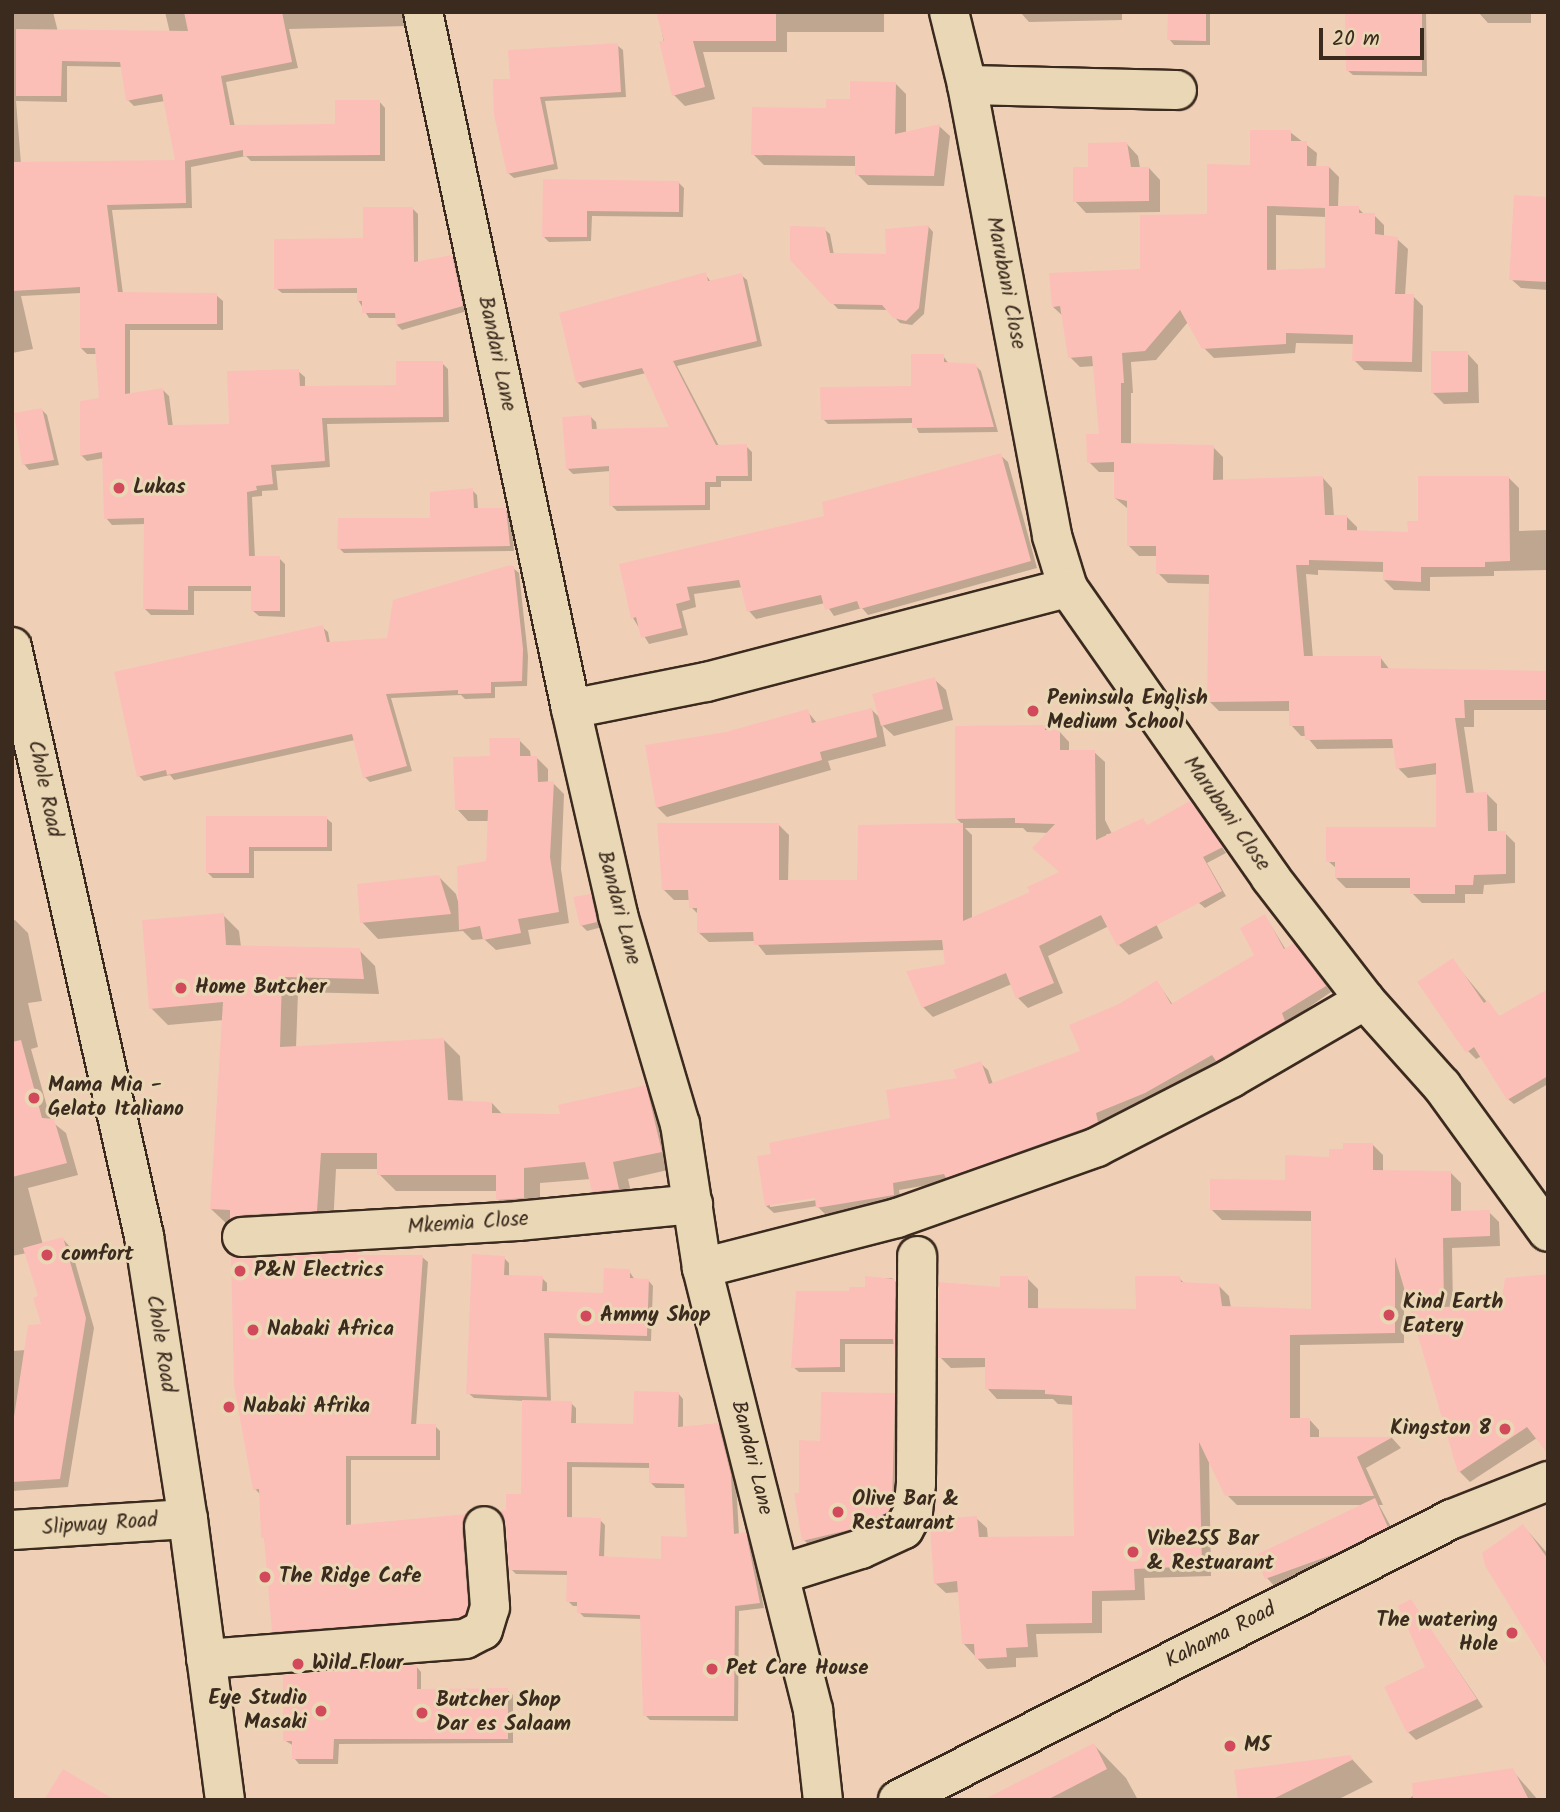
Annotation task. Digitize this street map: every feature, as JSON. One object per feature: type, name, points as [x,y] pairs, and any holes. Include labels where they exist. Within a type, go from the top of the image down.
[{"type":"street","name":"Bandari Lane","points":[[423,12],[570,709],[618,915],[680,1124],[702,1268],[813,1710],[824,1800]]},
{"type":"street","name":"Marubani Close","points":[[949,12],[967,85],[1052,536],[1069,588],[1270,877],[1365,1000],[1442,1086],[1548,1232]]},
{"type":"street","points":[[967,85],[1177,90]]},
{"type":"street","points":[[570,709],[706,682],[1069,588]]},
{"type":"street","name":"Chole Road","points":[[12,647],[20,718],[144,1237],[188,1519],[225,1800]]},
{"type":"street","points":[[702,1268],[897,1218],[1097,1147],[1231,1078],[1365,1000]]},
{"type":"street","name":"Mkemia Close","points":[[242,1237],[518,1221],[693,1204]]},
{"type":"street","points":[[781,1574],[861,1549],[904,1529],[913,1512],[916,1484],[917,1256]]},
{"type":"street","name":"Kahama Road","points":[[898,1800],[1452,1519],[1548,1481]]},
{"type":"street","name":"Slipway Road","points":[[12,1530],[188,1519]]},
{"type":"street","points":[[206,1659],[465,1639],[483,1630],[490,1607],[484,1526]]},
{"type":"building","points":[[184,12],[282,12],[292,62],[221,76],[230,125],[335,124],[335,100],[380,100],[380,155],[243,156],[243,150],[185,161],[186,203],[107,205],[118,292],[217,293],[217,324],[125,324],[125,394],[163,388],[168,425],[229,424],[227,371],[299,369],[300,386],[396,385],[396,361],[443,361],[443,417],[322,418],[325,461],[271,465],[273,484],[256,486],[257,490],[247,492],[249,556],[280,556],[280,611],[251,611],[251,586],[188,586],[188,610],[143,609],[144,518],[104,519],[102,452],[80,456],[80,401],[99,398],[95,348],[80,348],[80,287],[12,291],[12,162],[175,160],[162,94],[126,101],[120,62],[62,61],[61,96],[16,96],[16,29],[188,31]]},
{"type":"building","points":[[656,12],[776,12],[776,41],[693,41],[705,87],[672,96],[659,41],[664,41]]},
{"type":"building","points":[[1168,12],[1206,12],[1206,41],[1167,40]]},
{"type":"building","points":[[1345,12],[1422,12],[1422,72],[1346,71]]},
{"type":"building","points":[[618,43],[621,92],[540,97],[554,164],[507,174],[494,115],[493,79],[510,79],[508,50]]},
{"type":"building","points":[[850,81],[896,82],[895,134],[940,124],[934,176],[855,175],[855,156],[751,155],[752,107],[826,108],[826,99],[850,99]]},
{"type":"building","points":[[1250,130],[1291,130],[1291,141],[1307,141],[1307,166],[1329,166],[1329,206],[1359,206],[1359,213],[1375,213],[1375,234],[1398,237],[1395,294],[1414,294],[1412,362],[1352,361],[1353,335],[1286,333],[1286,344],[1202,349],[1180,310],[1145,351],[1122,353],[1124,383],[1121,383],[1121,443],[1214,445],[1213,480],[1323,476],[1325,515],[1347,515],[1347,530],[1408,532],[1407,521],[1418,521],[1418,476],[1509,476],[1510,561],[1485,562],[1485,567],[1421,567],[1421,582],[1383,580],[1383,562],[1309,560],[1309,565],[1296,565],[1304,656],[1381,656],[1381,668],[1548,671],[1548,700],[1464,700],[1465,718],[1455,718],[1466,793],[1487,792],[1488,831],[1506,831],[1506,874],[1474,875],[1473,885],[1455,885],[1455,894],[1410,894],[1410,878],[1335,878],[1335,862],[1326,862],[1326,827],[1436,827],[1436,763],[1396,769],[1392,739],[1305,740],[1304,726],[1289,726],[1289,701],[1207,702],[1209,575],[1156,574],[1156,546],[1127,546],[1127,501],[1114,498],[1114,462],[1087,463],[1086,434],[1099,434],[1092,356],[1068,358],[1060,306],[1052,307],[1049,273],[1140,269],[1140,215],[1207,214],[1207,164],[1250,165]],"holes":[[[1267,206],[1325,208],[1325,268],[1267,270]]]},
{"type":"building","points":[[1127,142],[1131,167],[1149,167],[1149,201],[1073,202],[1073,167],[1088,167],[1088,143]]},
{"type":"building","points":[[543,179],[679,181],[679,212],[587,211],[587,237],[542,237]]},
{"type":"building","points":[[1514,195],[1548,197],[1548,282],[1509,280]]},
{"type":"building","points":[[363,207],[413,207],[414,262],[452,255],[463,306],[396,325],[395,313],[362,313],[362,301],[357,301],[357,288],[274,289],[274,239],[363,238]]},
{"type":"building","points":[[929,225],[919,308],[906,321],[893,318],[882,305],[831,304],[790,260],[790,226],[825,227],[830,253],[886,254],[885,229]]},
{"type":"building","points":[[706,272],[708,281],[742,273],[757,341],[673,361],[716,445],[747,444],[748,476],[716,476],[716,482],[705,482],[705,505],[609,506],[609,466],[566,469],[562,417],[591,415],[592,429],[669,427],[642,368],[576,383],[559,313]]},
{"type":"building","points":[[1431,351],[1468,351],[1468,392],[1431,393]]},
{"type":"building","points":[[911,354],[944,354],[944,362],[976,364],[994,427],[912,428],[912,418],[821,420],[820,387],[911,386]]},
{"type":"building","points":[[42,408],[54,460],[22,465],[14,413]]},
{"type":"building","points":[[1001,453],[1031,561],[860,609],[857,601],[825,610],[821,595],[747,612],[739,580],[687,587],[690,600],[676,604],[682,628],[641,638],[636,617],[631,619],[619,564],[824,516],[822,502]]},
{"type":"building","points":[[473,488],[474,508],[506,508],[510,546],[337,549],[338,518],[430,518],[430,492]]},
{"type":"building","points":[[514,566],[523,649],[522,681],[491,682],[491,693],[458,694],[458,690],[386,694],[407,766],[363,778],[352,734],[167,775],[166,770],[137,777],[114,672],[323,625],[327,642],[387,638],[393,600]]},
{"type":"building","points":[[935,677],[943,709],[881,726],[872,694]]},
{"type":"building","points":[[872,708],[877,737],[820,752],[822,760],[656,808],[645,745],[726,732],[808,709],[812,723]]},
{"type":"building","points":[[1045,725],[1045,730],[1060,730],[1060,750],[1095,750],[1096,840],[1143,818],[1147,825],[1190,801],[1223,847],[1203,857],[1222,891],[1117,946],[1101,915],[1039,946],[1054,983],[1016,999],[1006,973],[922,1008],[906,971],[945,964],[942,940],[754,945],[753,932],[697,933],[697,908],[689,908],[688,890],[662,890],[657,823],[779,823],[779,880],[857,880],[858,825],[963,823],[963,921],[1030,892],[1027,887],[1059,872],[1032,848],[1055,824],[1015,823],[1015,818],[955,819],[955,726]]},
{"type":"building","points":[[489,738],[520,738],[520,756],[537,756],[538,782],[554,781],[550,857],[559,912],[518,919],[521,933],[483,940],[480,926],[459,930],[457,866],[486,861],[488,810],[455,810],[453,757],[490,756]]},
{"type":"building","points":[[206,816],[327,816],[327,847],[249,847],[249,873],[206,873]]},
{"type":"building","points":[[439,875],[451,914],[360,923],[357,884]]},
{"type":"building","points":[[591,894],[597,922],[580,926],[573,897]]},
{"type":"building","points":[[224,913],[226,945],[360,948],[364,979],[282,977],[280,1047],[444,1038],[448,1100],[492,1102],[492,1113],[560,1114],[558,1105],[646,1085],[662,1152],[613,1162],[619,1189],[592,1192],[585,1162],[524,1168],[524,1198],[496,1200],[496,1175],[377,1175],[377,1153],[321,1153],[317,1211],[241,1215],[230,1219],[230,1210],[210,1209],[223,1002],[149,1009],[142,920]]},
{"type":"building","points":[[1265,914],[1284,949],[1294,943],[1326,986],[1282,1013],[1285,1021],[1216,1061],[1212,1055],[1145,1093],[1096,1113],[1098,1122],[1088,1127],[946,1178],[944,1174],[893,1183],[894,1195],[816,1208],[815,1198],[765,1206],[757,1156],[771,1154],[769,1143],[890,1118],[886,1090],[957,1078],[953,1070],[981,1061],[989,1084],[1080,1051],[1069,1025],[1119,1004],[1157,980],[1171,1004],[1254,955],[1240,928]]},
{"type":"building","points":[[1453,958],[1484,1003],[1488,1000],[1499,1016],[1548,989],[1548,1076],[1507,1100],[1474,1047],[1466,1053],[1417,982]]},
{"type":"building","points":[[21,1040],[42,1118],[54,1119],[67,1163],[12,1177],[12,1042]]},
{"type":"building","points":[[1343,1143],[1373,1143],[1373,1170],[1451,1171],[1451,1211],[1490,1210],[1490,1236],[1443,1238],[1444,1307],[1501,1304],[1505,1278],[1548,1274],[1548,1454],[1527,1427],[1458,1473],[1395,1257],[1395,1333],[1290,1335],[1290,1418],[1310,1418],[1310,1437],[1393,1437],[1357,1457],[1374,1496],[1225,1496],[1199,1442],[1202,1566],[1134,1569],[1135,1590],[1092,1591],[1092,1623],[1026,1624],[1028,1647],[1006,1648],[1007,1657],[975,1659],[974,1644],[962,1644],[957,1581],[934,1584],[930,1527],[934,1519],[977,1516],[979,1537],[1074,1536],[1072,1396],[1045,1394],[1045,1390],[985,1389],[985,1358],[938,1358],[939,1282],[1000,1287],[1000,1276],[1028,1276],[1028,1308],[1136,1309],[1135,1276],[1180,1276],[1181,1282],[1219,1284],[1222,1306],[1311,1309],[1311,1211],[1210,1210],[1210,1179],[1285,1180],[1285,1155],[1329,1157],[1329,1149],[1343,1149]]},
{"type":"building","points":[[63,1237],[86,1318],[60,1479],[12,1482],[12,1430],[28,1325],[41,1324],[33,1298],[38,1296],[23,1248]]},
{"type":"building","points":[[357,1252],[357,1255],[423,1255],[411,1424],[436,1424],[436,1456],[346,1456],[346,1525],[467,1514],[462,1528],[468,1605],[465,1615],[459,1618],[272,1632],[264,1538],[261,1538],[259,1489],[253,1490],[234,1386],[231,1256],[243,1259]]},
{"type":"building","points":[[472,1254],[505,1256],[504,1275],[543,1276],[542,1291],[603,1293],[604,1268],[630,1269],[630,1278],[649,1279],[647,1336],[544,1333],[547,1397],[466,1394]]},
{"type":"building","points":[[865,1276],[895,1279],[895,1358],[893,1339],[840,1339],[840,1367],[791,1368],[796,1291],[849,1291],[849,1287],[865,1287]]},
{"type":"building","points":[[634,1391],[679,1392],[678,1427],[718,1423],[731,1475],[734,1534],[746,1532],[760,1603],[735,1606],[734,1716],[643,1716],[640,1615],[577,1613],[577,1602],[566,1602],[567,1571],[509,1570],[506,1524],[499,1511],[506,1510],[506,1494],[521,1494],[522,1400],[572,1401],[571,1423],[633,1424]],"holes":[[[567,1462],[649,1463],[649,1483],[684,1484],[687,1537],[661,1536],[661,1559],[599,1556],[601,1518],[567,1517]]]},
{"type":"building","points":[[821,1392],[895,1393],[892,1505],[888,1512],[853,1529],[802,1541],[794,1493],[799,1493],[799,1440],[820,1441]]},
{"type":"building","points":[[1375,1498],[1388,1527],[1337,1553],[1265,1579],[1254,1556]]},
{"type":"building","points":[[1523,1524],[1548,1559],[1548,1668],[1485,1566],[1482,1553]]},
{"type":"building","points":[[1411,1599],[1477,1699],[1407,1733],[1384,1687],[1425,1667],[1398,1606]]},
{"type":"building","name":"Butcher Shop Dar es Salaam","points":[[417,1665],[417,1689],[508,1688],[508,1739],[334,1739],[333,1759],[292,1759],[292,1741],[283,1741],[283,1675]]},
{"type":"building","points":[[1094,1743],[1107,1769],[1047,1800],[983,1800]]},
{"type":"building","points":[[1351,1755],[1352,1760],[1271,1800],[1238,1800],[1234,1770]]},
{"type":"building","points":[[1513,1768],[1529,1800],[1413,1800],[1412,1783]]},
{"type":"building","points":[[63,1769],[115,1800],[44,1800]]},
{"type":"place","name":"Lukas","points":[[119,488]]},
{"type":"place","name":"Peninsula English Medium School","points":[[1033,711]]},
{"type":"place","name":"Home Butcher","points":[[181,988]]},
{"type":"place","name":"Mama Mia - Gelato Italiano","points":[[34,1098]]},
{"type":"place","name":"comfort","points":[[47,1255]]},
{"type":"place","name":"P&N Electrics","points":[[240,1271]]},
{"type":"place","name":"Kind Earth Eatery","points":[[1389,1315]]},
{"type":"place","name":"Ammy Shop","points":[[586,1316]]},
{"type":"place","name":"Nabaki Africa","points":[[253,1330]]},
{"type":"place","name":"Nabaki Afrika","points":[[229,1407]]},
{"type":"place","name":"Kingston 8","points":[[1505,1429]]},
{"type":"place","name":"Olive Bar & Restaurant","points":[[838,1512]]},
{"type":"place","name":"Vibe255 Bar & Restuarant","points":[[1133,1552]]},
{"type":"place","name":"The Ridge Cafe","points":[[265,1577]]},
{"type":"place","name":"The watering Hole","points":[[1512,1633]]},
{"type":"place","name":"Wild Flour","points":[[298,1664]]},
{"type":"place","name":"Pet Care House","points":[[712,1669]]},
{"type":"place","name":"Eye Studio Masaki","points":[[321,1711]]},
{"type":"place","name":"Butcher Shop Dar es Salaam","points":[[422,1713]]},
{"type":"place","name":"M5","points":[[1230,1746]]}]
